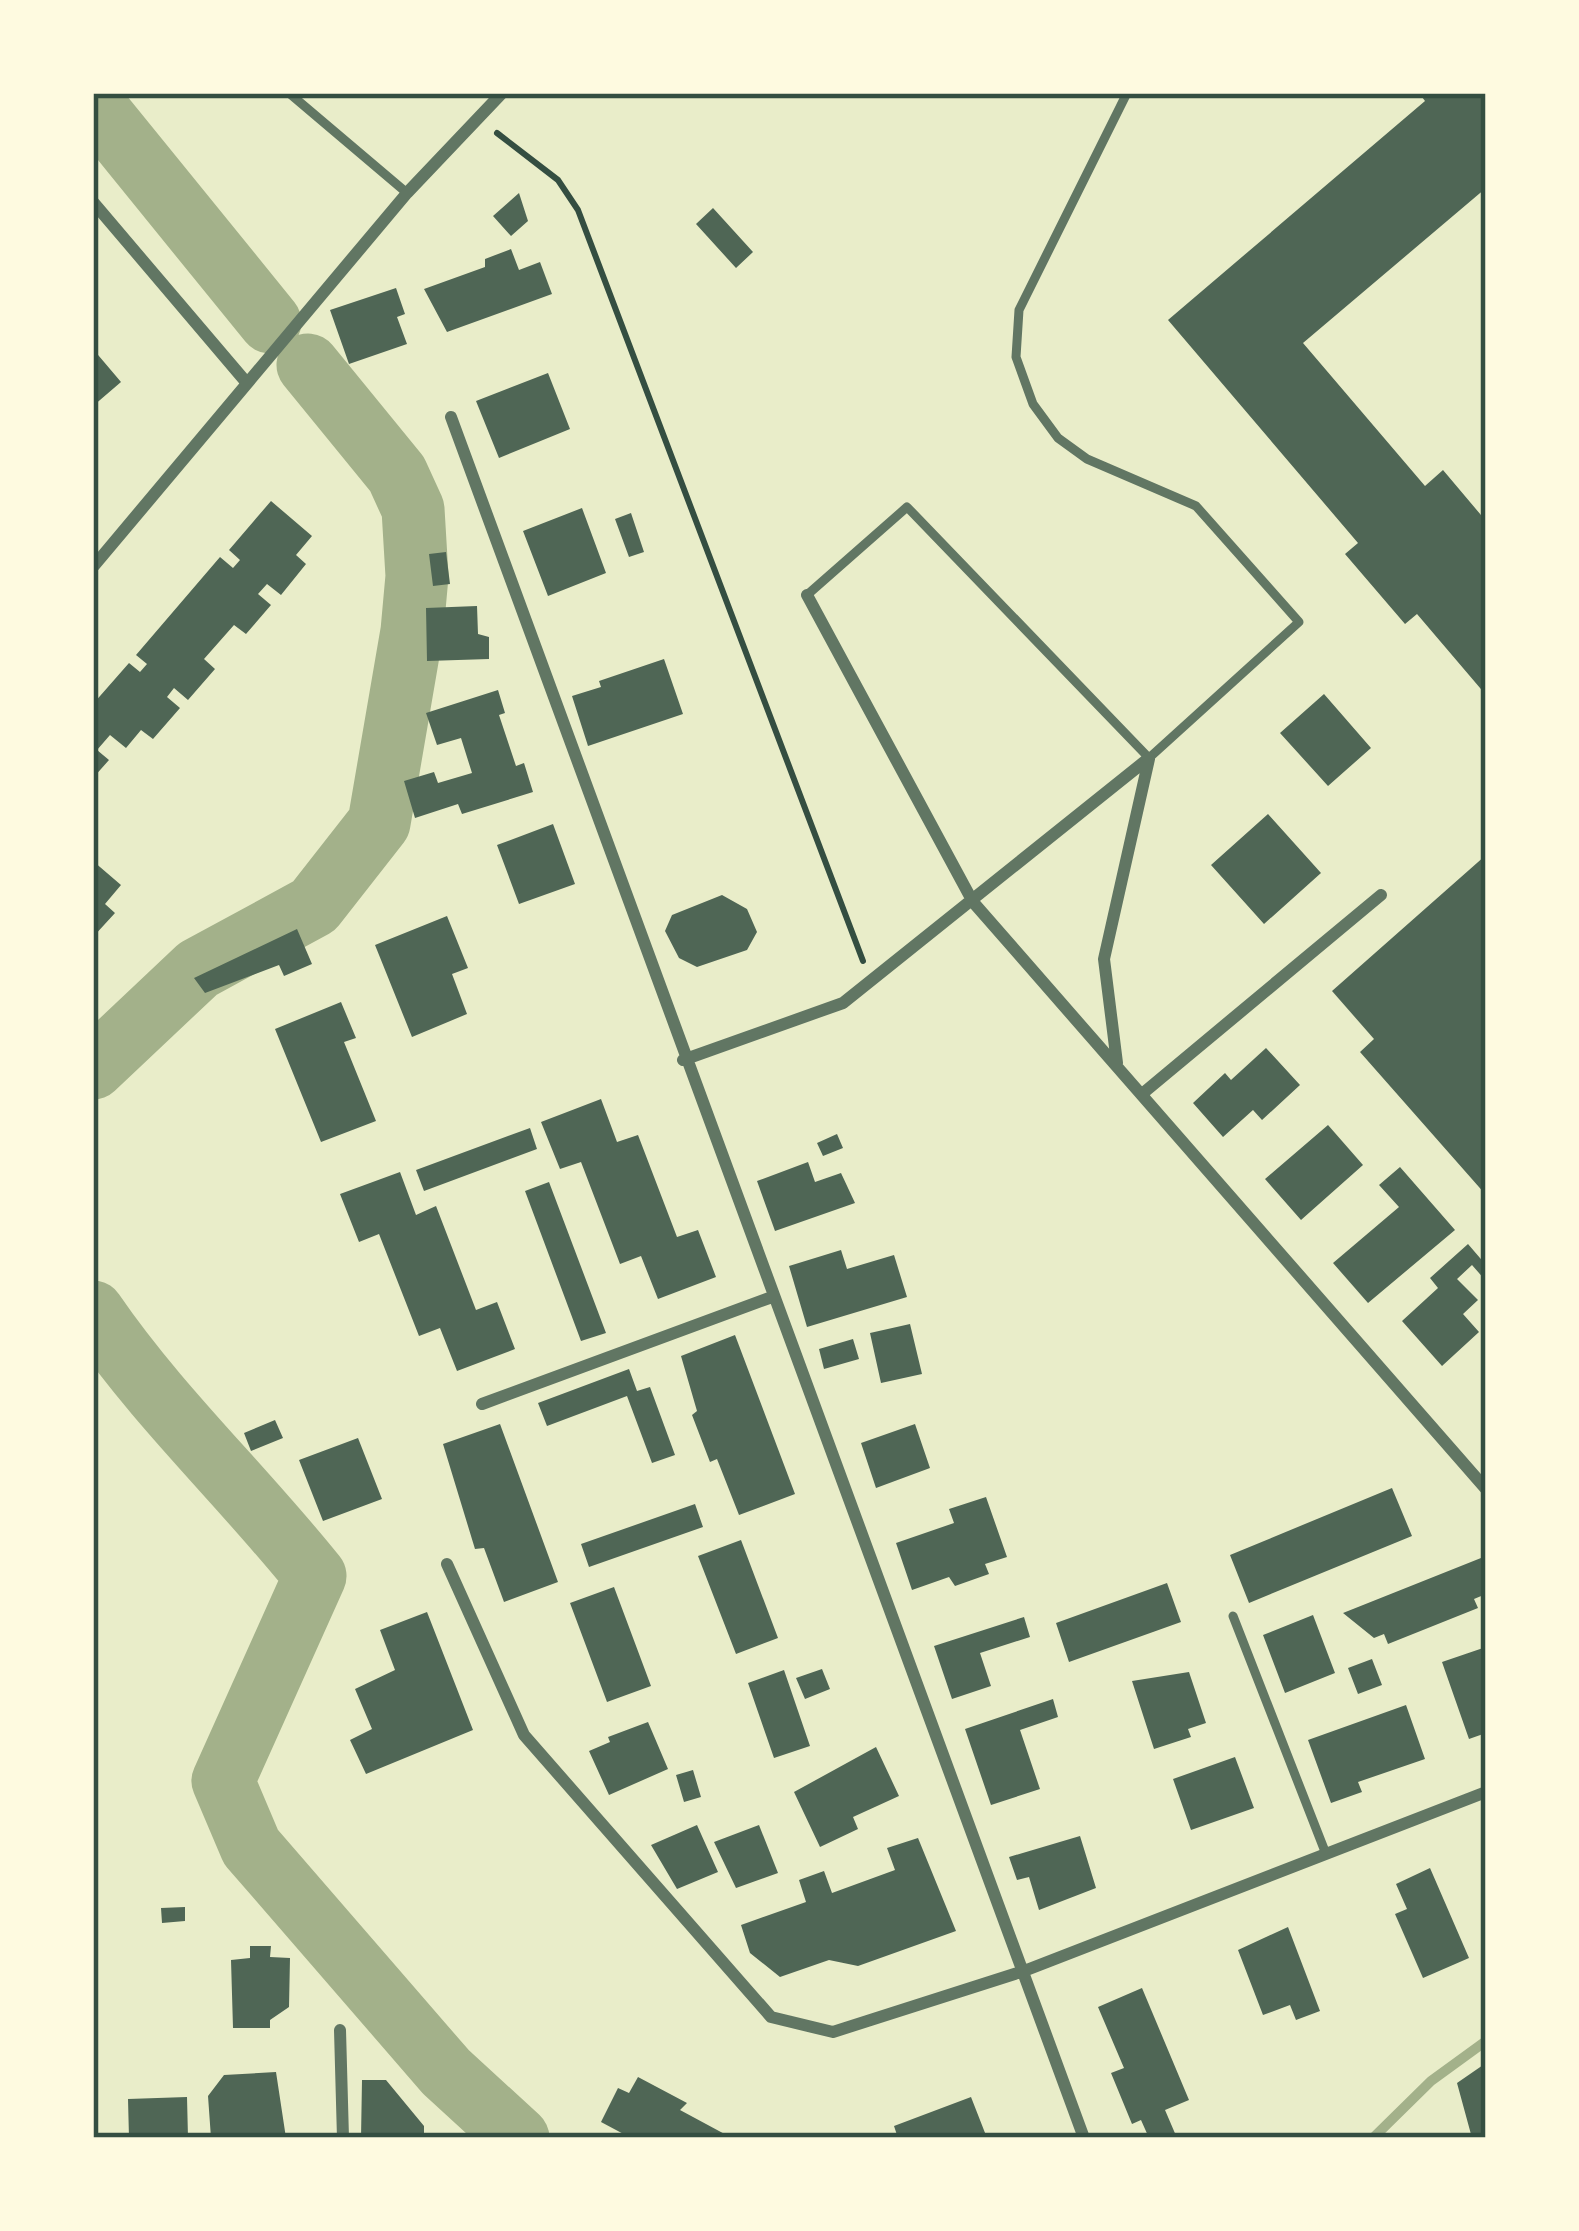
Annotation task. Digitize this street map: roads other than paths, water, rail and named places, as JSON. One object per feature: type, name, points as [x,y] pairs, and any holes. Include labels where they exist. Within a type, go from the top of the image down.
[{"type":"street","points":[[93,566],[407,194],[502,93]]},
{"type":"street","points":[[93,202],[247,382]]},
{"type":"street","points":[[451,417],[683,1060],[1084,2138]]},
{"type":"street","points":[[807,595],[973,902],[1486,1489]]},
{"type":"street","points":[[683,1060],[843,1003],[1149,758]]},
{"type":"street","points":[[1117,1066],[1104,958],[1149,758]]},
{"type":"street","points":[[1142,1094],[1381,895]]},
{"type":"street","points":[[482,1404],[772,1297]]},
{"type":"street","points":[[447,1564],[524,1735],[771,2017],[833,2032],[1024,1971],[1486,1792]]},
{"type":"street","points":[[340,2030],[343,2138]]},
{"type":"lane","points":[[289,93],[407,194]]},
{"type":"lane","points":[[807,595],[907,507],[1149,758],[1299,622],[1196,506],[1087,459],[1058,438],[1033,404],[1016,357],[1019,310],[1127,93]]},
{"type":"lane","points":[[1233,1616],[1326,1854]]},
{"type":"waterway","points":[[93,104],[270,322]]},
{"type":"waterway","points":[[93,1068],[198,969],[314,906],[379,823],[412,631],[417,576],[413,509],[397,474],[308,365]]},
{"type":"waterway","points":[[93,1312],[145,1381],[315,1576],[223,1781],[251,1847],[446,2072],[518,2138]]},
{"type":"waterway","points":[[1373,2138],[1431,2081],[1486,2041]]}]
